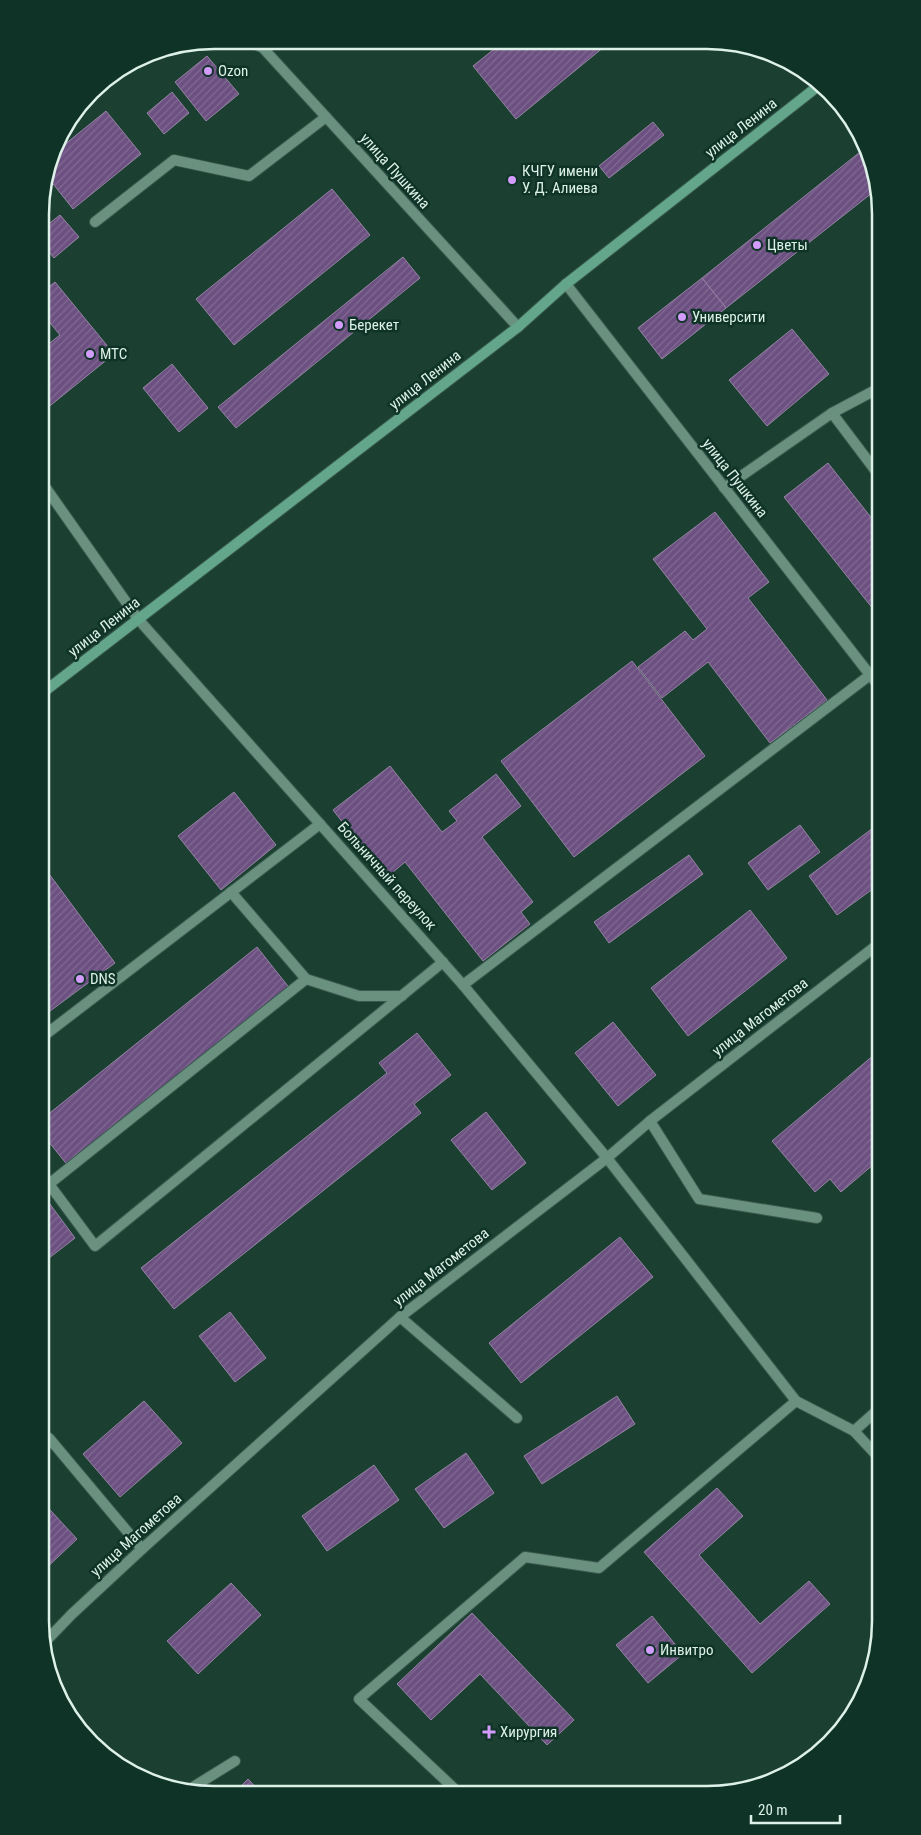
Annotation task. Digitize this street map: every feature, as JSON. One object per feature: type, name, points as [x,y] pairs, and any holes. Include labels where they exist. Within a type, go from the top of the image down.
[{"type":"main road","name":"улица Ленина","points":[[49,688],[518,327],[566,284],[815,89]]},
{"type":"street","name":"улица Пушкина","points":[[264,49],[518,327]]},
{"type":"street","points":[[95,222],[174,160],[250,176],[326,117]]},
{"type":"street","name":"улица Пушкина","points":[[566,284],[872,678]]},
{"type":"street","points":[[724,488],[832,413],[872,392]]},
{"type":"street","points":[[832,413],[872,466]]},
{"type":"street","name":"Больничный переулок","points":[[49,492],[138,619],[463,985],[607,1158],[796,1401]]},
{"type":"street","points":[[463,985],[870,675]]},
{"type":"street","points":[[49,1032],[320,824]]},
{"type":"street","points":[[231,892],[306,979],[359,996],[402,996]]},
{"type":"street","name":"улица Магометова","points":[[50,1637],[142,1549],[400,1318],[872,949]]},
{"type":"street","points":[[306,979],[49,1184],[96,1246],[443,962]]},
{"type":"street","points":[[650,1121],[699,1199],[817,1218]]},
{"type":"street","points":[[400,1318],[517,1418]]},
{"type":"street","points":[[451,1786],[359,1699],[525,1558],[599,1568],[796,1401],[854,1431],[872,1450]]},
{"type":"street","points":[[854,1431],[872,1415]]},
{"type":"street","points":[[49,1438],[142,1549]]},
{"type":"street","points":[[196,1785],[235,1761]]},
{"type":"building","points":[[494,49],[601,49],[516,119],[473,66]]},
{"type":"building","points":[[207,56],[239,94],[206,121],[175,82]]},
{"type":"building","points":[[172,92],[189,113],[164,134],[147,113]]},
{"type":"building","points":[[106,111],[141,154],[73,209],[52,182],[63,146]]},
{"type":"building","points":[[653,122],[664,135],[609,178],[599,166]]},
{"type":"building","points":[[860,152],[867,171],[871,194],[726,308],[702,278]]},
{"type":"building","points":[[332,189],[370,235],[234,345],[196,299]]},
{"type":"building","points":[[60,215],[79,237],[54,258],[49,252],[49,224]]},
{"type":"building","points":[[403,257],[420,278],[236,428],[218,407]]},
{"type":"building","points":[[702,278],[726,308],[662,359],[638,328]]},
{"type":"building","points":[[55,282],[114,354],[49,407],[49,344],[60,335],[49,322],[49,287]]},
{"type":"building","points":[[792,329],[829,374],[767,426],[729,380]]},
{"type":"building","points":[[172,364],[208,408],[179,432],[143,388]]},
{"type":"building","points":[[828,463],[872,519],[872,608],[784,497]]},
{"type":"building","points":[[715,512],[769,582],[748,598],[827,700],[770,743],[708,662],[662,698],[638,667],[685,631],[693,640],[707,629],[653,559]]},
{"type":"building","points":[[632,661],[705,756],[574,857],[501,761]]},
{"type":"building","points":[[390,766],[442,832],[457,821],[449,811],[496,774],[521,806],[482,837],[533,902],[521,912],[530,924],[483,961],[405,862],[386,878],[333,810]]},
{"type":"building","points":[[234,792],[276,845],[221,890],[178,836]]},
{"type":"building","points":[[800,825],[820,852],[768,890],[748,863]]},
{"type":"building","points":[[872,829],[872,890],[837,915],[809,876]]},
{"type":"building","points":[[689,855],[703,874],[609,943],[594,922]]},
{"type":"building","points":[[49,874],[115,963],[49,1012]]},
{"type":"building","points":[[750,910],[787,958],[688,1036],[651,988]]},
{"type":"building","points":[[257,947],[291,990],[69,1167],[49,1142],[49,1114]]},
{"type":"building","points":[[613,1022],[656,1075],[618,1106],[575,1053]]},
{"type":"building","points":[[417,1033],[451,1075],[414,1104],[421,1113],[174,1309],[141,1268],[387,1073],[379,1063]]},
{"type":"building","points":[[872,1057],[872,1166],[841,1192],[830,1179],[815,1192],[772,1141]]},
{"type":"building","points":[[486,1112],[526,1163],[492,1190],[451,1140]]},
{"type":"building","points":[[49,1203],[75,1238],[49,1258]]},
{"type":"building","points":[[620,1237],[653,1277],[521,1383],[489,1343]]},
{"type":"building","points":[[230,1312],[266,1358],[235,1382],[199,1336]]},
{"type":"building","points":[[617,1396],[635,1424],[542,1484],[524,1456]]},
{"type":"building","points":[[144,1401],[182,1443],[120,1497],[83,1454]]},
{"type":"building","points":[[466,1453],[494,1493],[444,1528],[415,1489]]},
{"type":"building","points":[[374,1465],[399,1500],[327,1551],[302,1516]]},
{"type":"building","points":[[717,1488],[743,1516],[699,1555],[760,1624],[809,1581],[830,1604],[752,1673],[644,1552]]},
{"type":"building","points":[[49,1509],[77,1539],[49,1565]]},
{"type":"building","points":[[231,1583],[261,1615],[198,1674],[167,1641]]},
{"type":"building","points":[[472,1613],[574,1720],[547,1745],[480,1674],[431,1720],[397,1684]]},
{"type":"building","name":"Инвитро","points":[[652,1616],[683,1654],[648,1683],[616,1645]]},
{"type":"building","points":[[248,1779],[255,1786],[241,1786]]},
{"type":"place","name":"Ozon","points":[[208,71]]},
{"type":"place","name":"КЧГУ имени У. Д. Алиева","points":[[512,180]]},
{"type":"place","name":"Цветы","points":[[757,245]]},
{"type":"place","name":"Университи","points":[[682,317]]},
{"type":"place","name":"Берекет","points":[[339,325]]},
{"type":"place","name":"МТС","points":[[90,354]]},
{"type":"place","name":"DNS","points":[[80,979]]},
{"type":"place","name":"Инвитро","points":[[650,1650]]},
{"type":"place","name":"Хирургия","points":[[489,1732]]}]
